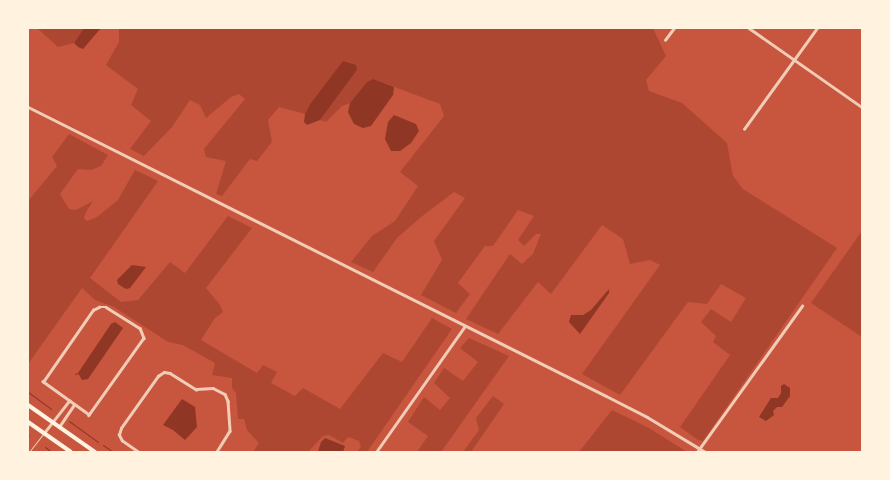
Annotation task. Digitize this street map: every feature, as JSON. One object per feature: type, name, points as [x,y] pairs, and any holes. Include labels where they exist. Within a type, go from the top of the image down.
[{"type":"main road","points":[[28,405],[95,452]]},
{"type":"main road","points":[[28,422],[72,452]]},
{"type":"street","points":[[665,40],[674,28]]},
{"type":"street","points":[[749,28],[862,107]]},
{"type":"street","points":[[744,129],[817,28]]},
{"type":"street","points":[[28,107],[647,417],[699,451],[705,452]]},
{"type":"street","points":[[699,451],[802,306]]},
{"type":"street","points":[[99,307],[106,307],[140,328],[144,338],[89,415],[74,405],[43,382],[93,310],[99,307]]},
{"type":"street","points":[[376,452],[465,326]]},
{"type":"street","points":[[138,452],[122,441],[119,435],[121,428],[158,376],[164,372],[170,373],[196,389],[213,388],[225,394],[228,401],[230,431],[217,452]]},
{"type":"street","points":[[44,433],[69,401]]},
{"type":"street","points":[[59,427],[74,405]]},
{"type":"lane","points":[[29,452],[44,433]]},
{"type":"shaded area","points":[[37,28],[84,28],[74,43],[58,47]]},
{"type":"shaded area","points":[[84,28],[101,28],[83,49],[74,43]]},
{"type":"shaded area","points":[[114,28],[653,28],[666,56],[646,80],[649,91],[682,103],[727,143],[733,176],[743,189],[837,248],[703,441],[698,440],[680,427],[730,355],[713,342],[716,336],[701,322],[711,309],[731,322],[746,298],[721,284],[707,304],[688,302],[620,395],[582,374],[660,265],[650,260],[630,264],[623,239],[602,225],[551,294],[538,282],[498,334],[466,319],[510,254],[522,264],[533,254],[541,234],[536,234],[524,246],[518,240],[534,216],[518,210],[493,246],[485,246],[458,283],[470,294],[456,313],[421,295],[442,260],[434,241],[465,198],[454,192],[397,238],[373,272],[351,262],[372,236],[395,221],[418,186],[400,172],[444,116],[440,104],[373,79],[367,82],[350,103],[342,106],[326,122],[320,120],[357,70],[343,61],[305,114],[279,107],[268,120],[272,142],[257,161],[250,159],[222,196],[216,194],[226,161],[206,157],[204,149],[245,99],[239,94],[231,97],[206,118],[200,105],[190,100],[172,127],[144,156],[130,149],[151,121],[131,105],[138,89],[106,65],[119,42],[119,29]]},
{"type":"shaded area","points":[[343,61],[356,65],[357,70],[320,120],[307,125],[304,122],[305,114],[311,103]]},
{"type":"shaded area","points":[[373,79],[394,87],[393,95],[371,126],[363,128],[354,124],[348,112],[350,103],[367,82]]},
{"type":"shaded area","points":[[394,115],[416,124],[419,131],[411,143],[400,151],[391,151],[385,139],[388,122]]},
{"type":"shaded area","points":[[69,134],[108,155],[101,166],[91,170],[78,169],[60,194],[69,209],[76,210],[93,201],[84,218],[87,221],[97,217],[118,200],[135,170],[158,181],[90,278],[121,302],[138,300],[170,262],[185,273],[228,216],[252,228],[206,288],[220,305],[223,312],[215,318],[201,340],[257,373],[263,365],[277,372],[271,383],[295,396],[303,388],[340,409],[383,353],[402,362],[432,318],[452,329],[367,452],[357,452],[361,447],[359,441],[348,437],[343,443],[329,435],[323,436],[308,452],[253,452],[259,443],[247,430],[244,419],[238,419],[236,393],[232,388],[232,378],[212,375],[215,363],[183,345],[168,342],[114,307],[95,300],[82,288],[28,364],[28,201],[57,166],[52,157]]},
{"type":"shaded area","points":[[862,231],[862,337],[811,303]]},
{"type":"shaded area","points":[[132,265],[146,267],[130,288],[126,289],[118,284],[117,280]]},
{"type":"shaded area","points":[[609,289],[609,293],[580,334],[569,322],[571,315],[583,315],[591,310]]},
{"type":"shaded area","points":[[115,322],[123,328],[88,379],[82,380],[78,373],[111,324]]},
{"type":"shaded area","points":[[469,338],[509,356],[441,452],[417,452],[428,436],[408,422],[424,397],[440,410],[450,398],[434,383],[444,368],[463,381],[478,362],[460,348]]},
{"type":"shaded area","points":[[784,384],[790,388],[790,396],[782,407],[777,407],[773,411],[774,415],[766,421],[759,417],[771,398],[778,398],[781,393],[781,386]]},
{"type":"shaded area","points":[[493,396],[504,404],[471,452],[463,452],[479,430],[476,418]]},
{"type":"shaded area","points":[[182,399],[195,407],[197,427],[185,440],[173,430],[163,425]]},
{"type":"shaded area","points":[[612,410],[649,428],[687,452],[579,452]]},
{"type":"shaded area","points":[[325,438],[345,446],[343,452],[318,452],[321,442]]},
{"type":"waterway","points":[[28,392],[51,409]]},
{"type":"waterway","points":[[69,421],[98,442]]},
{"type":"waterway","points":[[103,445],[113,452]]},
{"type":"waterway","points":[[45,447],[52,452]]}]
